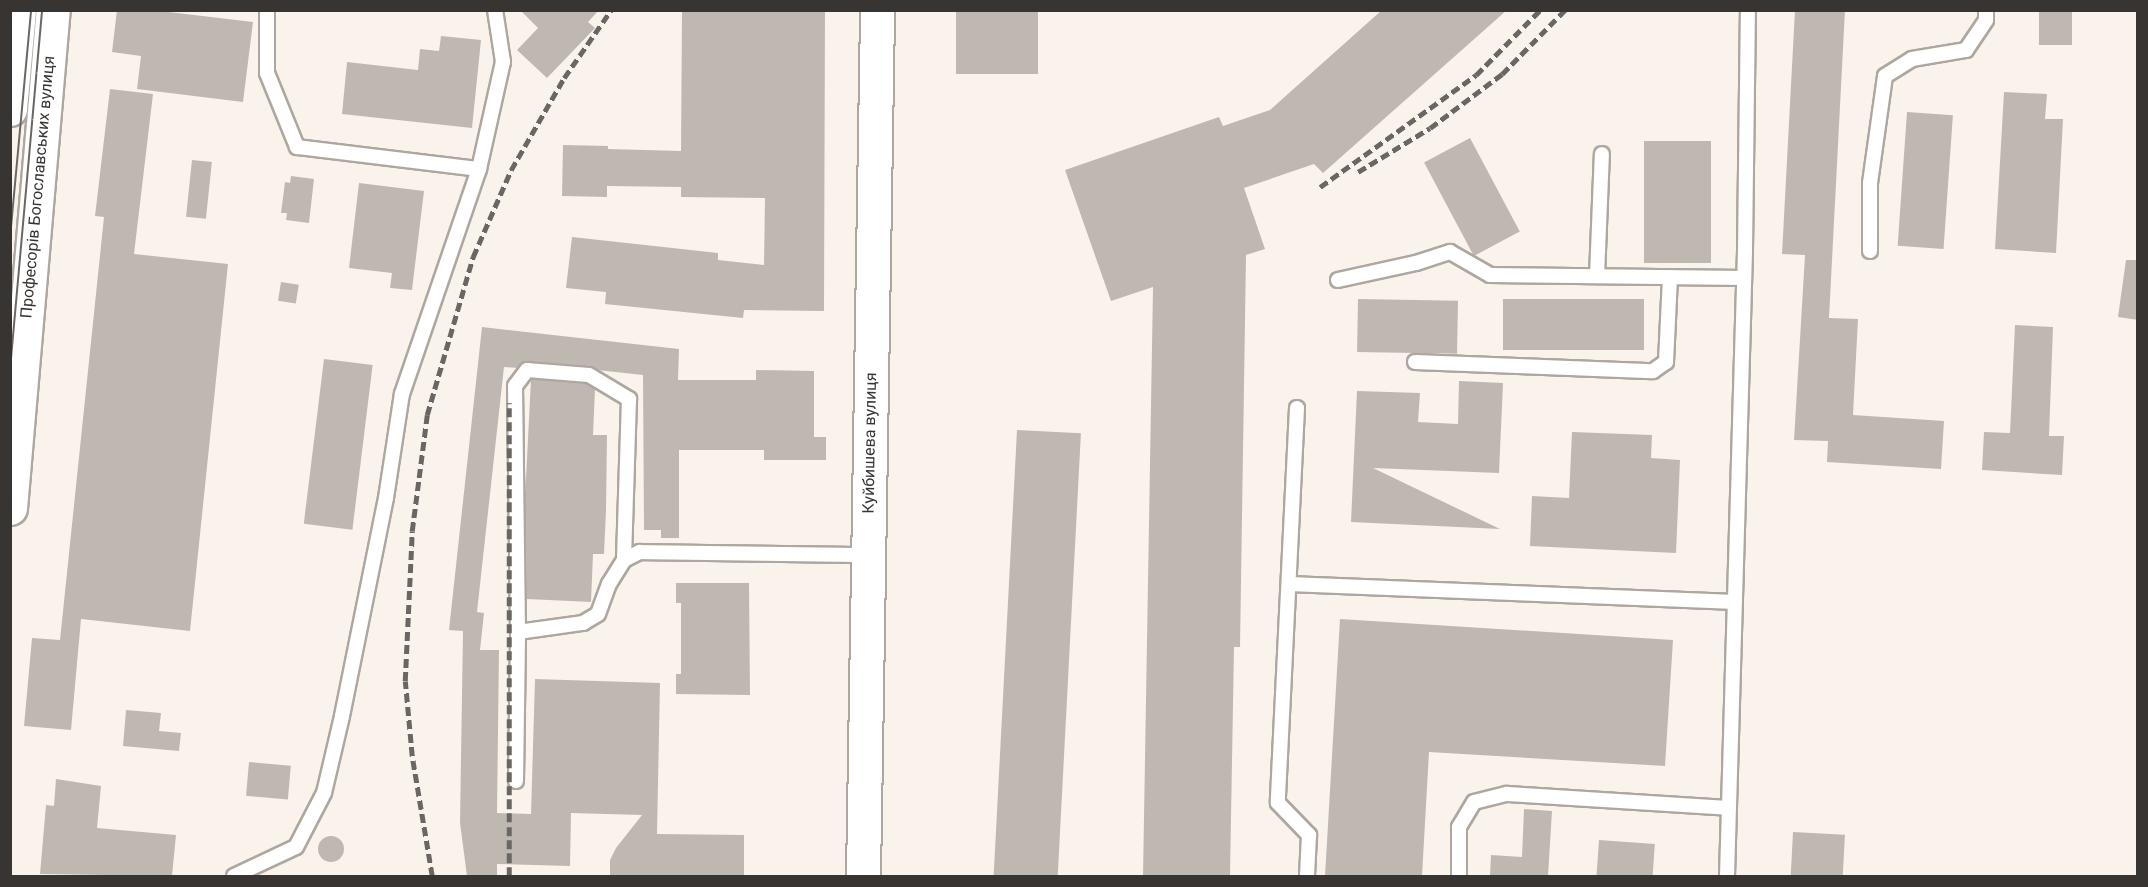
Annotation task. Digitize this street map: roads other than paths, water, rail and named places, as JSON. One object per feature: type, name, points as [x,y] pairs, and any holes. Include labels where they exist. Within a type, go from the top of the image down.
[{"type":"main road","name":"Професорів Богославських вулиця","points":[[10,109],[19,10]]},
{"type":"main road","name":"Професорів Богославських вулиця","points":[[10,508],[53,10]]},
{"type":"main road","name":"Куйбишева вулиця","points":[[863,876],[877,10]]},
{"type":"lane","points":[[267,10],[267,73],[297,147],[479,169]]},
{"type":"lane","points":[[234,876],[296,847],[324,793],[386,498],[402,394],[479,169],[503,62],[495,10]]},
{"type":"lane","points":[[1727,876],[1744,278],[1748,10]]},
{"type":"lane","points":[[1870,251],[1870,183],[1885,76],[1912,59],[1966,50],[1986,20],[1986,10]]},
{"type":"lane","points":[[1597,276],[1602,154]]},
{"type":"lane","points":[[1338,280],[1416,263],[1450,252],[1490,275],[1744,278]]},
{"type":"lane","points":[[1415,362],[1653,371],[1666,362],[1670,277]]},
{"type":"lane","points":[[516,781],[518,632],[515,386],[527,370],[589,375],[629,399],[624,560],[609,584],[598,614],[583,623],[518,632]]},
{"type":"lane","points":[[1297,408],[1278,803],[1309,836],[1306,876]]},
{"type":"lane","points":[[624,560],[640,552],[868,555]]},
{"type":"lane","points":[[1290,584],[1735,602]]},
{"type":"lane","points":[[1459,876],[1459,827],[1474,802],[1507,794],[1729,808]]},
{"type":"tram line","points":[[10,238],[31,10]]},
{"type":"tram line","points":[[10,370],[42,10]]},
{"type":"railway","points":[[432,876],[412,756],[405,681],[412,531],[427,415],[473,257],[511,170],[564,78],[611,10]]},
{"type":"railway","points":[[1320,187],[1476,75],[1540,10]]},
{"type":"railway","points":[[1358,172],[1430,128],[1502,74],[1565,10]]},
{"type":"railway","points":[[509,403],[509,876]]}]
